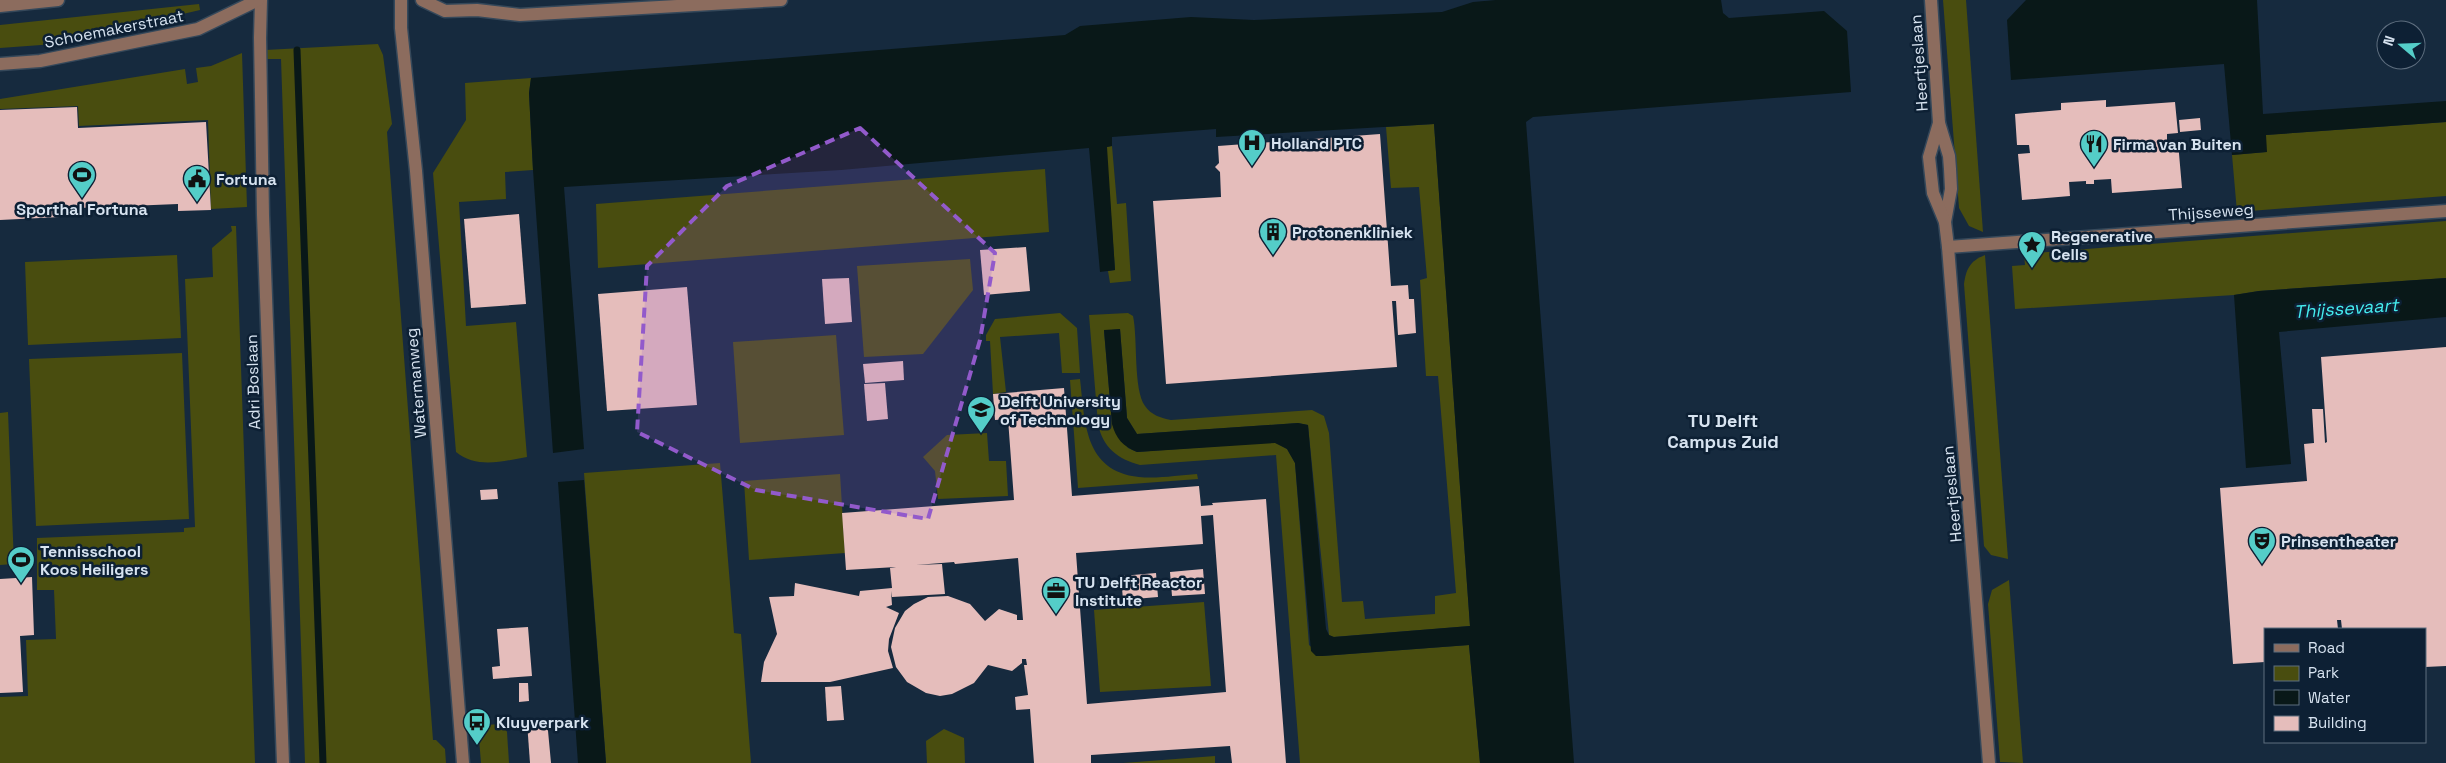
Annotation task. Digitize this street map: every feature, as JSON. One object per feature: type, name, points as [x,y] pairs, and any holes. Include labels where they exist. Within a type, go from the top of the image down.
[{"type":"street","points":[[0,6],[58,0]]},
{"type":"street","name":"Schoemakerstraat","points":[[0,64],[40,61],[198,29],[260,0]]},
{"type":"street","name":"Adri Boslaan","points":[[260,0],[263,216],[283,763]]},
{"type":"street","name":"Watermanweg","points":[[401,0],[401,28],[416,181],[463,763]]},
{"type":"street","points":[[422,0],[445,11],[476,10],[520,15],[781,0]]},
{"type":"street","name":"Heertjeslaan","points":[[1930,0],[1939,124],[1949,156],[1951,189],[1945,222]]},
{"type":"street","name":"Heertjeslaan","points":[[1939,124],[1929,157],[1933,193],[1945,222],[1948,247],[1989,763]]},
{"type":"street","name":"Thijsseweg","points":[[1948,247],[2446,211]]},
{"type":"highlighted area","points":[[860,128],[995,253],[980,340],[928,519],[756,490],[637,432],[647,266],[727,186]]},
{"type":"green space","points":[[1943,0],[1966,0],[1983,232],[1969,226],[1959,208]]},
{"type":"green space","points":[[199,4],[200,10],[55,44],[0,48],[0,25]]},
{"type":"green space","points":[[378,44],[383,55],[392,124],[387,132],[433,740],[436,740],[445,749],[446,763],[305,763],[281,59],[266,59],[265,50]]},
{"type":"green space","points":[[242,53],[247,207],[211,209],[208,120],[79,126],[78,106],[0,109],[0,99],[185,69],[187,84],[198,82],[196,68],[211,66]]},
{"type":"green space","points":[[531,78],[529,93],[533,170],[505,172],[506,199],[459,202],[466,326],[516,322],[527,457],[500,462],[473,461],[456,452],[433,173],[466,120],[465,83]]},
{"type":"green space","points":[[2446,122],[2446,196],[2237,212],[2232,155],[2266,152],[2265,135]]},
{"type":"green space","points":[[1434,124],[1470,626],[1333,637],[1329,635],[1308,425],[1298,423],[1137,434],[1127,418],[1120,329],[1104,331],[1112,424],[1128,448],[1137,452],[1275,442],[1287,449],[1295,463],[1309,645],[1322,656],[1469,645],[1480,763],[1300,763],[1276,455],[1140,465],[1118,456],[1104,440],[1098,424],[1089,315],[1128,313],[1133,316],[1137,376],[1141,398],[1150,412],[1156,416],[1171,420],[1312,410],[1324,416],[1329,433],[1342,602],[1363,601],[1365,619],[1435,614],[1435,596],[1456,593],[1438,376],[1426,376],[1420,280],[1427,278],[1419,187],[1391,188],[1386,127]]},
{"type":"green space","points":[[1112,146],[1117,204],[1126,203],[1131,281],[1110,283],[1108,271],[1115,270],[1106,147]]},
{"type":"green space","points":[[1045,169],[1049,232],[598,268],[596,204]]},
{"type":"green space","points":[[2446,221],[2446,278],[2259,291],[2234,295],[2015,309],[2012,266],[2025,265],[2024,254]]},
{"type":"green space","points":[[231,226],[236,226],[255,763],[0,763],[0,697],[28,696],[26,640],[56,639],[54,590],[37,590],[37,538],[184,532],[184,528],[195,527],[185,279],[213,277],[212,248],[232,231]]},
{"type":"green space","points":[[177,255],[181,338],[28,345],[25,262]]},
{"type":"green space","points":[[1985,255],[2008,559],[1991,555],[1984,546],[1964,284],[1966,274],[1972,263]]},
{"type":"green space","points":[[970,259],[973,290],[923,354],[864,357],[857,266]]},
{"type":"green space","points":[[1060,313],[1077,328],[1080,373],[1062,373],[1059,333],[1000,337],[1006,392],[993,394],[990,341],[986,341],[986,335],[995,319]]},
{"type":"green space","points":[[836,335],[844,435],[740,443],[733,342]]},
{"type":"green space","points":[[182,353],[189,519],[36,526],[29,359]]},
{"type":"green space","points":[[1080,379],[1086,427],[1097,455],[1107,465],[1121,473],[1139,477],[1197,474],[1198,479],[1078,488],[1070,380]]},
{"type":"green space","points":[[8,412],[14,564],[0,565],[0,413]]},
{"type":"green space","points":[[987,433],[989,461],[1006,461],[1008,496],[938,499],[935,471],[923,457],[947,435]]},
{"type":"green space","points":[[720,463],[734,633],[741,634],[751,763],[606,763],[584,473]]},
{"type":"green space","points":[[840,474],[845,553],[749,560],[744,481]]},
{"type":"green space","points":[[2009,580],[2023,763],[2000,762],[1988,604],[1992,590]]},
{"type":"green space","points":[[1204,602],[1211,686],[1100,692],[1094,610]]},
{"type":"green space","points":[[498,724],[505,728],[507,732],[509,763],[481,763],[478,726]]},
{"type":"green space","points":[[944,729],[964,738],[965,763],[927,763],[926,741]]},
{"type":"green space","points":[[1215,756],[1215,763],[1123,763]]},
{"type":"water","points":[[1496,0],[1721,0],[1723,13],[1729,18],[1824,11],[1847,31],[1851,92],[1533,117],[1526,122],[1574,763],[1480,763],[1469,645],[1322,656],[1316,656],[1311,651],[1295,463],[1287,449],[1275,443],[1137,452],[1121,441],[1112,424],[1104,330],[1120,329],[1127,418],[1137,434],[1298,423],[1308,425],[1326,629],[1329,635],[1334,637],[1470,626],[1434,124],[1216,137],[1216,129],[1112,137],[1112,146],[1107,147],[1115,270],[1100,272],[1089,148],[841,170],[564,187],[584,449],[553,453],[533,170],[529,93],[531,78],[1065,35],[1080,26],[1191,17],[1254,20],[1442,12],[1473,2]]},
{"type":"water","points":[[2026,0],[2257,0],[2263,114],[2446,101],[2446,122],[2266,135],[2267,152],[2232,155],[2224,64],[2011,80],[2007,20]]},
{"type":"water","name":"Thijssevaart","points":[[2446,278],[2446,317],[2279,332],[2291,464],[2246,468],[2234,295],[2259,291]]},
{"type":"water","points":[[584,480],[606,763],[578,763],[558,482]]},
{"type":"building","points":[[2106,100],[2106,107],[2175,102],[2178,133],[2167,134],[2167,143],[2178,142],[2182,188],[2112,193],[2111,179],[2094,180],[2094,184],[2086,184],[2086,181],[2069,182],[2070,196],[2022,200],[2018,154],[2030,153],[2029,145],[2017,145],[2015,114],[2061,110],[2061,103]]},
{"type":"building","points":[[77,107],[78,128],[206,122],[211,210],[178,211],[178,204],[80,208],[80,216],[0,220],[0,110]]},
{"type":"building","points":[[2200,118],[2201,130],[2180,132],[2179,120]]},
{"type":"building","name":"Protonenkliniek","points":[[1380,134],[1391,286],[1408,285],[1409,299],[1414,299],[1416,333],[1398,335],[1396,301],[1392,301],[1397,367],[1166,384],[1153,201],[1221,197],[1220,172],[1215,167],[1219,163],[1218,146]]},
{"type":"building","points":[[519,214],[526,304],[471,308],[464,219]]},
{"type":"building","points":[[1026,247],[1030,291],[984,295],[980,250]]},
{"type":"building","points":[[849,278],[852,322],[825,324],[822,279]]},
{"type":"building","points":[[687,287],[697,405],[607,411],[598,294]]},
{"type":"building","points":[[2446,347],[2446,666],[2426,667],[2426,628],[2342,628],[2341,620],[2337,620],[2338,628],[2264,628],[2264,662],[2233,664],[2220,488],[2307,481],[2304,444],[2314,443],[2312,409],[2323,409],[2325,443],[2327,442],[2321,357]]},
{"type":"building","points":[[903,361],[904,380],[865,383],[863,364]]},
{"type":"building","points":[[885,383],[888,419],[867,421],[864,384]]},
{"type":"building","points":[[1064,388],[1072,496],[1199,486],[1201,506],[1213,505],[1212,503],[1266,499],[1286,763],[1232,763],[1230,746],[1091,755],[1091,763],[1034,763],[1030,709],[1016,710],[1015,697],[1028,695],[1024,665],[1027,665],[1026,659],[1022,659],[1022,663],[1012,671],[988,665],[974,683],[952,694],[940,696],[926,693],[907,682],[896,667],[891,647],[895,628],[905,611],[928,597],[948,596],[970,604],[985,621],[999,609],[1017,615],[1017,620],[1023,620],[1018,558],[955,564],[954,562],[916,565],[942,564],[945,594],[892,597],[891,591],[892,605],[886,607],[899,613],[889,639],[888,651],[893,668],[830,682],[761,682],[764,662],[777,634],[769,597],[794,596],[795,583],[859,596],[860,591],[892,588],[890,568],[896,567],[846,570],[842,513],[1014,500],[1008,419],[995,420],[993,394]],"holes":[[[1213,515],[1226,692],[1087,704],[1076,553],[1203,544],[1201,516]]]},
{"type":"building","points":[[497,489],[498,499],[481,500],[480,490]]},
{"type":"building","points":[[1203,569],[1205,594],[1172,596],[1170,572]]},
{"type":"building","points":[[1156,573],[1158,597],[1123,600],[1121,576]]},
{"type":"building","points":[[32,577],[34,635],[20,636],[23,692],[0,693],[0,579]]},
{"type":"building","points":[[528,627],[532,676],[493,679],[492,667],[500,666],[497,629]]},
{"type":"building","points":[[519,683],[528,683],[529,701],[519,702]]},
{"type":"building","points":[[841,686],[844,720],[827,721],[825,687]]},
{"type":"building","points":[[547,720],[551,763],[530,763],[527,722]]},
{"type":"waterway","points":[[297,50],[323,763]]},
{"type":"place","name":"Holland PTC","points":[[1252,167]]},
{"type":"place","name":"Firma van Buiten","points":[[2094,168]]},
{"type":"place","name":"Sporthal Fortuna","points":[[82,199]]},
{"type":"place","name":"Fortuna","points":[[197,203]]},
{"type":"place","name":"Protonenkliniek","points":[[1273,256]]},
{"type":"place","name":"Regenerative Cells","points":[[2032,269]]},
{"type":"place","name":"Delft University of Technology","points":[[981,434]]},
{"type":"place","name":"Prinsentheater","points":[[2262,565]]},
{"type":"place","name":"Tennisschool Koos Heiligers","points":[[21,584]]},
{"type":"place","name":"TU Delft Reactor Institute","points":[[1056,615]]},
{"type":"place","name":"Kluyverpark","points":[[477,746]]},
{"type":"district","name":"TU Delft Campus Zuid","points":[[1723,430]]}]
